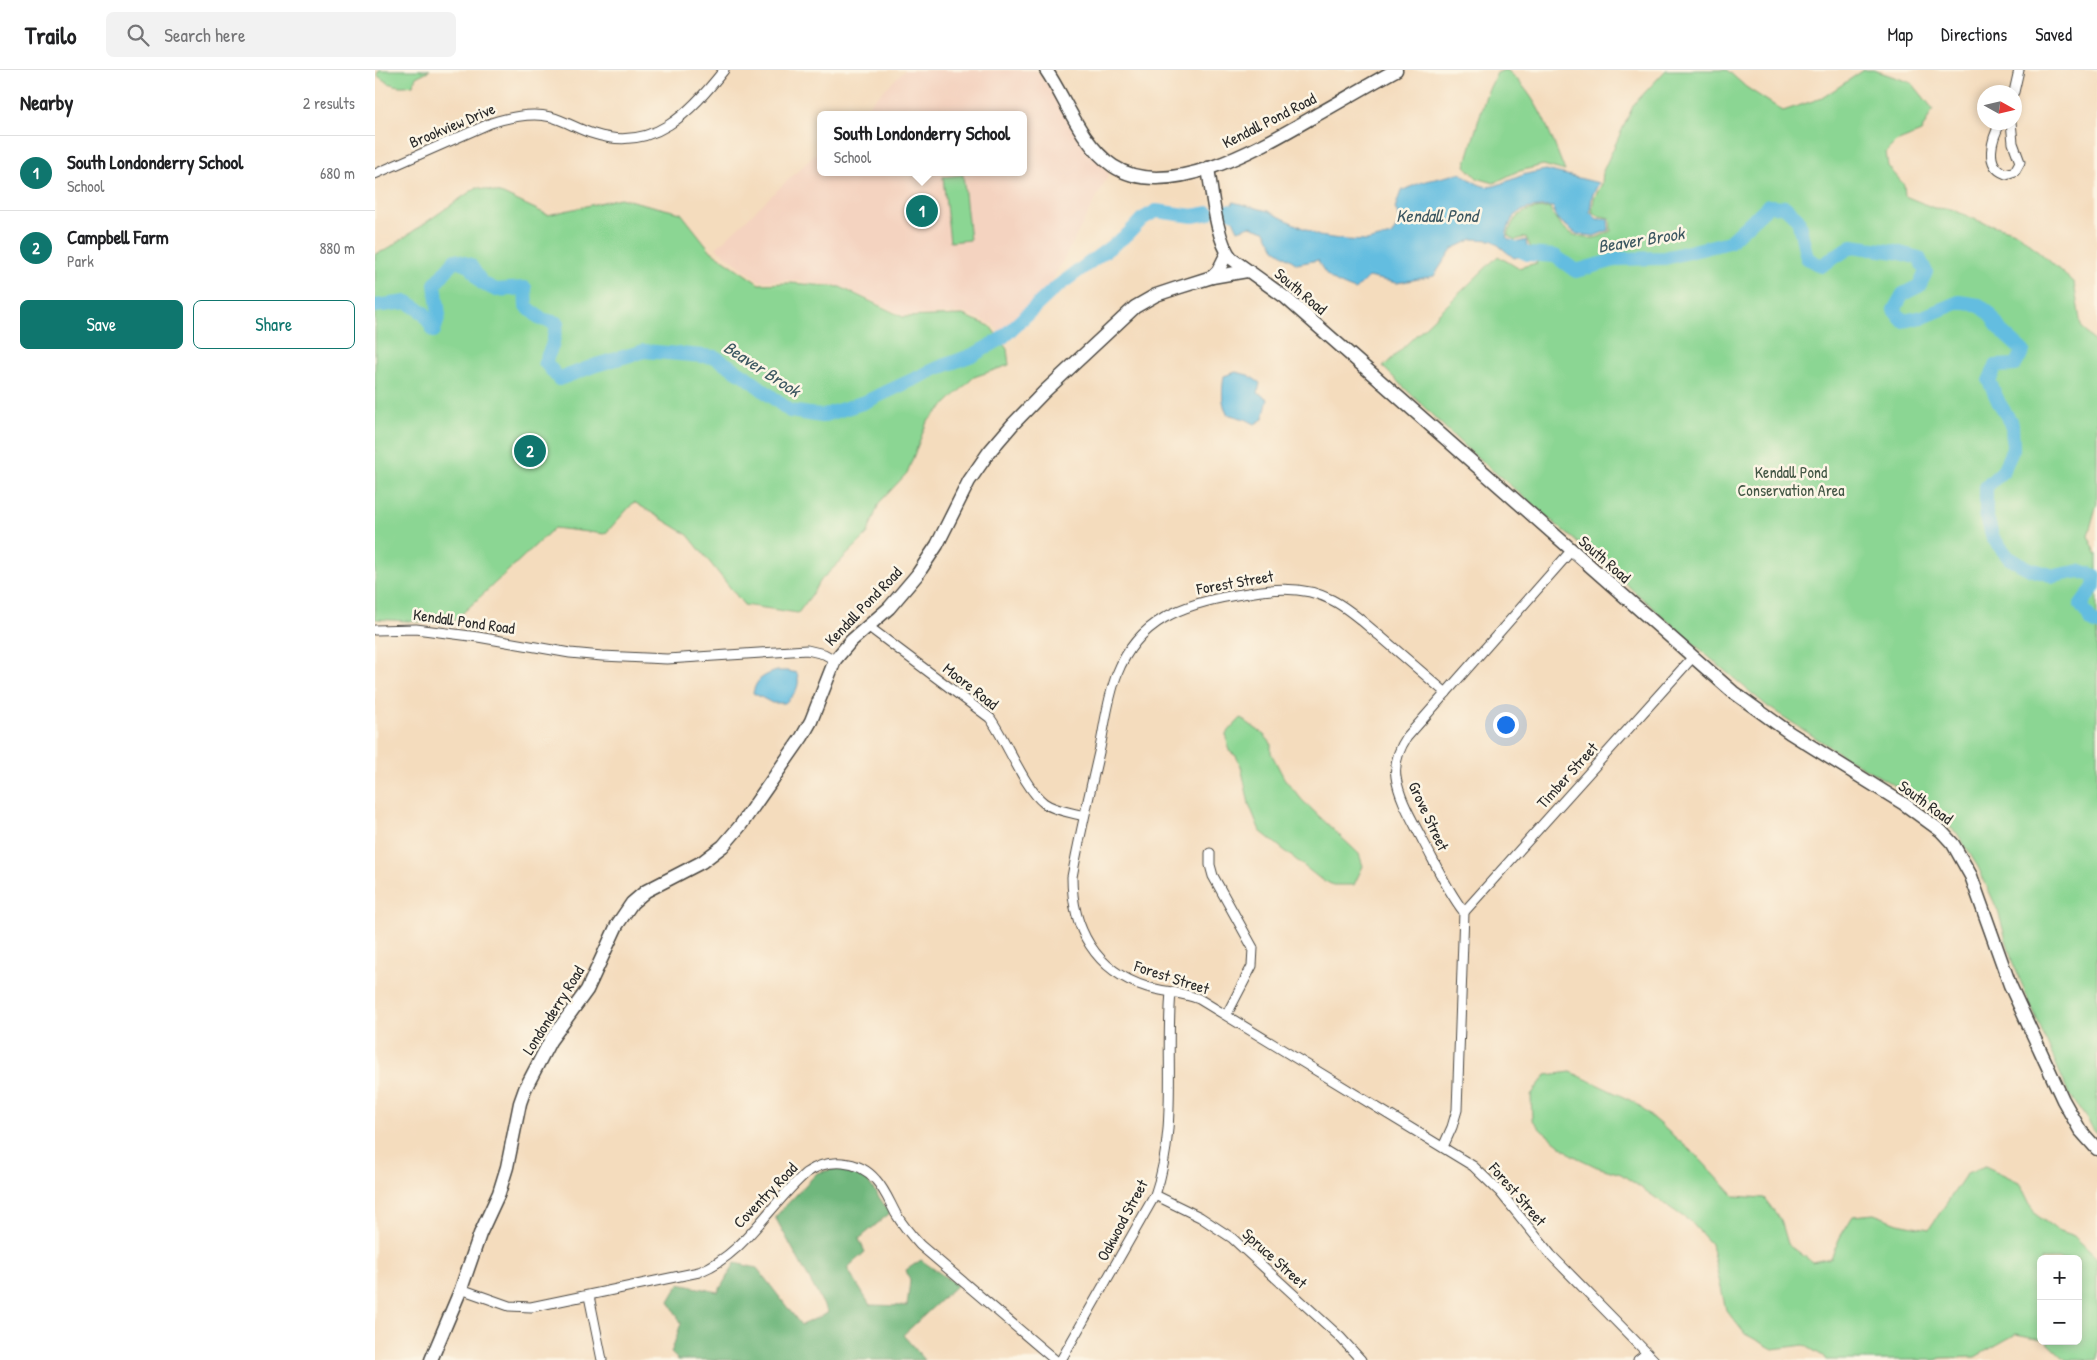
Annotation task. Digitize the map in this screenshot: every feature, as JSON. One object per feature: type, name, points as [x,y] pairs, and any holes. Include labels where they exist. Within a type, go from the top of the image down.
[{"type":"street","name":"Brookview Drive","points":[[375,174],[491,123],[525,116],[552,118],[594,134],[611,138],[629,139],[647,135],[663,129],[679,119],[699,101],[724,70]]},
{"type":"street","points":[[1046,70],[1093,147],[1113,166],[1135,176],[1158,178],[1208,168],[1220,231],[1227,253],[1213,278]]},
{"type":"street","name":"Kendall Pond Road","points":[[1208,168],[1268,143],[1396,70]]},
{"type":"street","points":[[2016,85],[2019,70]]},
{"type":"street","points":[[1998,130],[1993,142],[1991,158],[1999,170],[2006,174],[2015,172],[2020,162],[2013,143],[2012,130]]},
{"type":"street","name":"South Road","points":[[1227,253],[1247,271],[1286,298],[1692,658],[1755,710],[1904,804],[1941,831],[1953,844],[1971,876],[2010,985],[2063,1100],[2080,1130],[2097,1149]]},
{"type":"street","name":"Kendall Pond Road","points":[[375,630],[416,628],[570,653],[601,656],[667,658],[807,650],[824,654],[835,660],[851,641],[889,608],[917,575],[937,545],[969,482],[989,452],[1044,392],[1135,307],[1156,295],[1213,278],[1247,271]]},
{"type":"street","name":"Grove Street","points":[[1464,912],[1451,894],[1409,814],[1396,778],[1396,761],[1403,744],[1571,551]]},
{"type":"street","name":"Forest Street","points":[[1446,693],[1349,611],[1317,592],[1299,589],[1263,590],[1192,605],[1176,611],[1145,631],[1123,659],[1111,692],[1084,816],[1072,877],[1072,895],[1081,930],[1089,945],[1114,971],[1146,987],[1199,999],[1227,1014],[1473,1166],[1487,1178],[1551,1255],[1651,1357]]},
{"type":"street","name":"Moore Road","points":[[869,627],[990,718],[1001,732],[1031,788],[1043,802],[1051,807],[1084,816]]},
{"type":"street","name":"Timber Street","points":[[1464,912],[1692,658]]},
{"type":"street","name":"Londonderry Road","points":[[431,1360],[499,1193],[525,1089],[550,1041],[587,990],[617,925],[632,903],[646,892],[702,862],[729,840],[803,737],[835,660]]},
{"type":"street","points":[[1210,853],[1210,865],[1213,876],[1253,948],[1252,966],[1227,1014]]},
{"type":"street","points":[[1443,1147],[1453,1127],[1457,1110],[1464,912]]},
{"type":"street","name":"Oakwood Street","points":[[1061,1360],[1155,1195],[1161,1176],[1168,1140],[1170,1114],[1169,1016],[1171,992]]},
{"type":"street","name":"Coventry Road","points":[[461,1289],[502,1304],[523,1308],[691,1274],[714,1265],[733,1251],[806,1173],[819,1166],[843,1163],[858,1167],[871,1175],[881,1187],[906,1229],[920,1245],[1055,1360]]},
{"type":"street","name":"Spruce Street","points":[[1155,1195],[1205,1220],[1242,1246],[1340,1337],[1361,1360]]},
{"type":"street","points":[[589,1296],[602,1360]]},
{"type":"street","points":[[1638,1360],[1651,1357]]},
{"type":"shaded area","points":[[905,70],[1036,70],[1052,90],[1075,131],[1109,174],[1051,283],[1000,332],[992,324],[965,313],[904,315],[841,286],[790,280],[760,281],[716,248],[817,153],[817,176],[1027,176],[1027,111],[862,111]]},
{"type":"green space","points":[[379,70],[430,70],[416,77],[413,85],[402,86],[393,85],[381,78],[377,75]]},
{"type":"green space","points":[[1507,70],[1518,81],[1535,104],[1565,171],[1543,165],[1516,172],[1494,183],[1477,178],[1465,166],[1486,95],[1497,73]]},
{"type":"green space","name":"Kendall Pond Conservation Area","points":[[1666,70],[1727,70],[1746,87],[1783,111],[1822,98],[1864,70],[1874,70],[1912,83],[1933,109],[1921,132],[1896,142],[1886,152],[1888,166],[1904,185],[1905,196],[1934,208],[1951,209],[1979,221],[2018,233],[2074,283],[2081,326],[2097,345],[2097,503],[2088,536],[2097,555],[2097,1134],[2068,1092],[2012,961],[1998,911],[1978,867],[1957,833],[1904,791],[1842,755],[1767,706],[1464,446],[1383,367],[1498,256],[1518,268],[1537,263],[1526,237],[1515,240],[1508,236],[1510,228],[1523,213],[1535,209],[1550,208],[1561,225],[1579,237],[1593,238],[1611,231],[1610,218],[1599,216],[1592,212],[1594,198],[1602,184],[1603,171],[1634,104]]},
{"type":"green space","points":[[963,176],[970,240],[950,242],[943,177]]},
{"type":"green space","points":[[477,187],[503,194],[548,215],[620,198],[681,213],[711,251],[759,284],[790,283],[840,287],[903,317],[963,315],[990,326],[1007,349],[1009,365],[974,377],[927,422],[907,473],[879,503],[867,535],[818,583],[798,613],[744,605],[688,535],[634,502],[605,534],[554,528],[451,624],[375,619],[375,254],[386,250]]},
{"type":"green space","points":[[1241,718],[1263,734],[1271,743],[1271,753],[1284,778],[1302,800],[1359,854],[1363,866],[1354,885],[1333,885],[1319,878],[1260,831],[1249,804],[1241,766],[1236,756],[1229,751],[1226,734]]},
{"type":"green space","points":[[1571,1072],[1634,1102],[1698,1157],[1734,1196],[1764,1198],[1781,1220],[1788,1244],[1812,1262],[1831,1258],[1840,1237],[1853,1216],[1874,1214],[1898,1223],[1929,1229],[1967,1173],[1985,1166],[2019,1182],[2035,1214],[2057,1230],[2074,1236],[2097,1258],[2097,1360],[2066,1360],[2050,1345],[2082,1345],[2082,1255],[2037,1255],[2037,1338],[2016,1334],[1975,1357],[1941,1358],[1936,1360],[1826,1360],[1823,1356],[1804,1345],[1773,1349],[1745,1334],[1726,1310],[1711,1244],[1691,1222],[1621,1174],[1597,1167],[1572,1155],[1541,1130],[1532,1119],[1531,1095],[1546,1075]]},
{"type":"green space","points":[[838,1168],[863,1174],[890,1213],[859,1239],[865,1252],[847,1268],[870,1305],[907,1306],[910,1281],[906,1270],[921,1260],[957,1285],[903,1335],[925,1360],[678,1360],[671,1353],[681,1323],[669,1301],[679,1284],[718,1292],[735,1263],[757,1268],[801,1325],[828,1313],[775,1217],[817,1173]]},
{"type":"water","name":"Kendall Pond","points":[[1546,170],[1599,183],[1592,196],[1590,212],[1597,219],[1608,219],[1609,230],[1594,236],[1577,234],[1557,219],[1553,207],[1535,207],[1516,215],[1508,228],[1506,237],[1515,243],[1526,240],[1528,254],[1514,258],[1492,240],[1473,239],[1452,249],[1434,276],[1397,283],[1368,277],[1355,290],[1332,280],[1318,260],[1297,264],[1275,249],[1265,231],[1250,226],[1238,230],[1229,211],[1233,202],[1268,211],[1319,236],[1367,241],[1391,235],[1401,222],[1395,208],[1401,191],[1422,182],[1461,173],[1477,184],[1489,187],[1525,174]]},
{"type":"water","points":[[1236,372],[1248,375],[1260,383],[1258,393],[1268,399],[1263,419],[1255,424],[1227,414],[1225,409],[1223,395],[1224,376]]},
{"type":"water","points":[[777,671],[797,673],[798,686],[785,703],[772,703],[753,693],[756,684],[761,678]]},
{"type":"waterway","name":"Beaver Brook","points":[[1512,247],[1528,254],[1555,256],[1576,271],[1618,259],[1665,258],[1729,242],[1768,206],[1785,207],[1798,219],[1807,258],[1821,266],[1852,246],[1896,252],[1919,258],[1926,272],[1919,286],[1903,294],[1894,310],[1903,321],[1923,317],[1959,302],[1979,305],[1989,313],[2001,331],[2023,351],[2015,365],[1996,366],[1989,381],[1999,403],[2012,424],[2013,449],[2003,471],[1986,487],[1986,514],[1993,538],[2009,558],[2030,569],[2054,576],[2080,571],[2095,576],[2094,587],[2081,605],[2092,621],[2097,624]]},
{"type":"waterway","name":"Beaver Brook","points":[[375,306],[407,302],[424,313],[434,331],[439,315],[435,284],[455,260],[470,265],[482,283],[496,290],[525,288],[526,306],[541,319],[557,323],[552,346],[545,362],[559,379],[596,365],[644,351],[715,357],[745,376],[790,411],[822,416],[865,402],[938,368],[975,354],[1001,339],[1054,289],[1128,234],[1142,219],[1156,211],[1193,216],[1209,213]]},
{"type":"waterway","name":"Beaver Brook","points":[[1223,211],[1229,211],[1246,217]]},
{"type":"place","name":"South Londonderry School","points":[[922,211]]},
{"type":"place","name":"Campbell Farm","points":[[530,451]]}]
